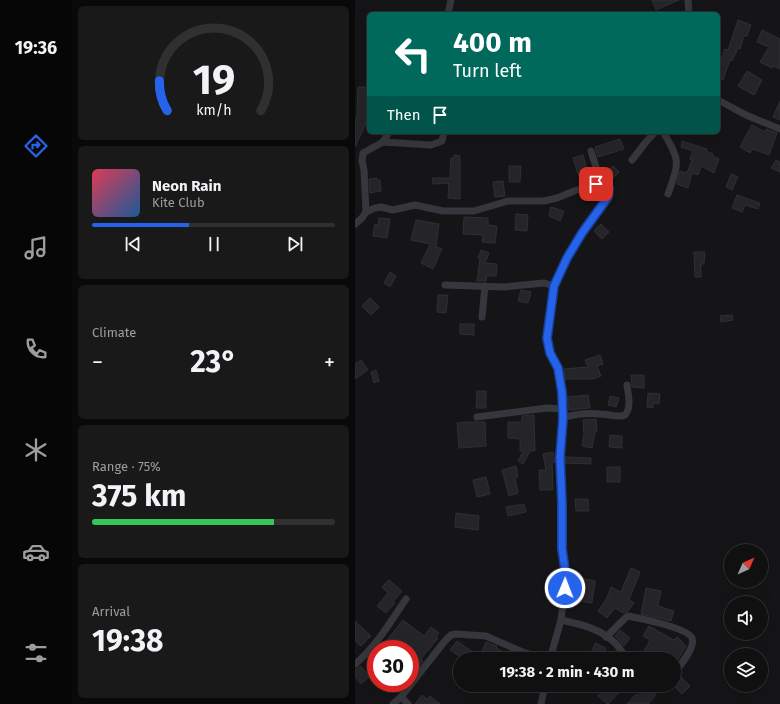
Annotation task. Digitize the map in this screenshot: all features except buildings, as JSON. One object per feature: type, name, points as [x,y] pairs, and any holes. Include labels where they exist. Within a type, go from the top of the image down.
[{"type":"street","points":[[448,12],[451,0]]},
{"type":"street","points":[[688,0],[689,12]]},
{"type":"street","points":[[720,101],[746,115],[780,129]]},
{"type":"street","points":[[355,224],[363,218],[366,212],[364,170],[362,161],[363,153],[383,142],[388,134]]},
{"type":"street","points":[[383,142],[431,145],[442,141],[444,134]]},
{"type":"street","points":[[632,160],[653,134]]},
{"type":"street","points":[[664,134],[673,147],[678,163],[668,194]]},
{"type":"street","points":[[591,151],[601,183]]},
{"type":"street","points":[[366,212],[381,207],[393,210],[415,205],[443,211],[474,211],[508,201],[544,201],[603,182],[609,188],[608,197],[582,233],[567,258],[554,286],[547,338],[550,353],[558,368],[562,392],[563,418],[560,457],[562,549],[566,577],[561,620],[551,652]]},
{"type":"street","points":[[445,285],[504,287],[544,283],[554,286]]},
{"type":"street","points":[[482,317],[485,286]]},
{"type":"street","points":[[563,418],[584,414],[625,415],[629,405],[627,385]]},
{"type":"street","points":[[477,417],[547,408],[563,409]]},
{"type":"street","points":[[355,664],[387,628],[406,600]]},
{"type":"street","points":[[606,637],[619,626],[624,618],[628,616],[668,625],[690,635],[693,638],[692,645],[681,664]]},
{"type":"street","points":[[561,620],[590,628],[617,644],[622,652]]},
{"type":"street","points":[[393,704],[401,697],[451,635],[487,636],[526,652]]},
{"type":"street","points":[[541,704],[544,692]]},
{"type":"street","points":[[401,697],[408,704]]},
{"type":"route","points":[[565,588],[566,577],[562,549],[560,457],[563,418],[562,392],[558,368],[550,353],[547,338],[555,283],[567,258],[582,233],[608,197],[609,187],[603,182],[596,184]]}]
